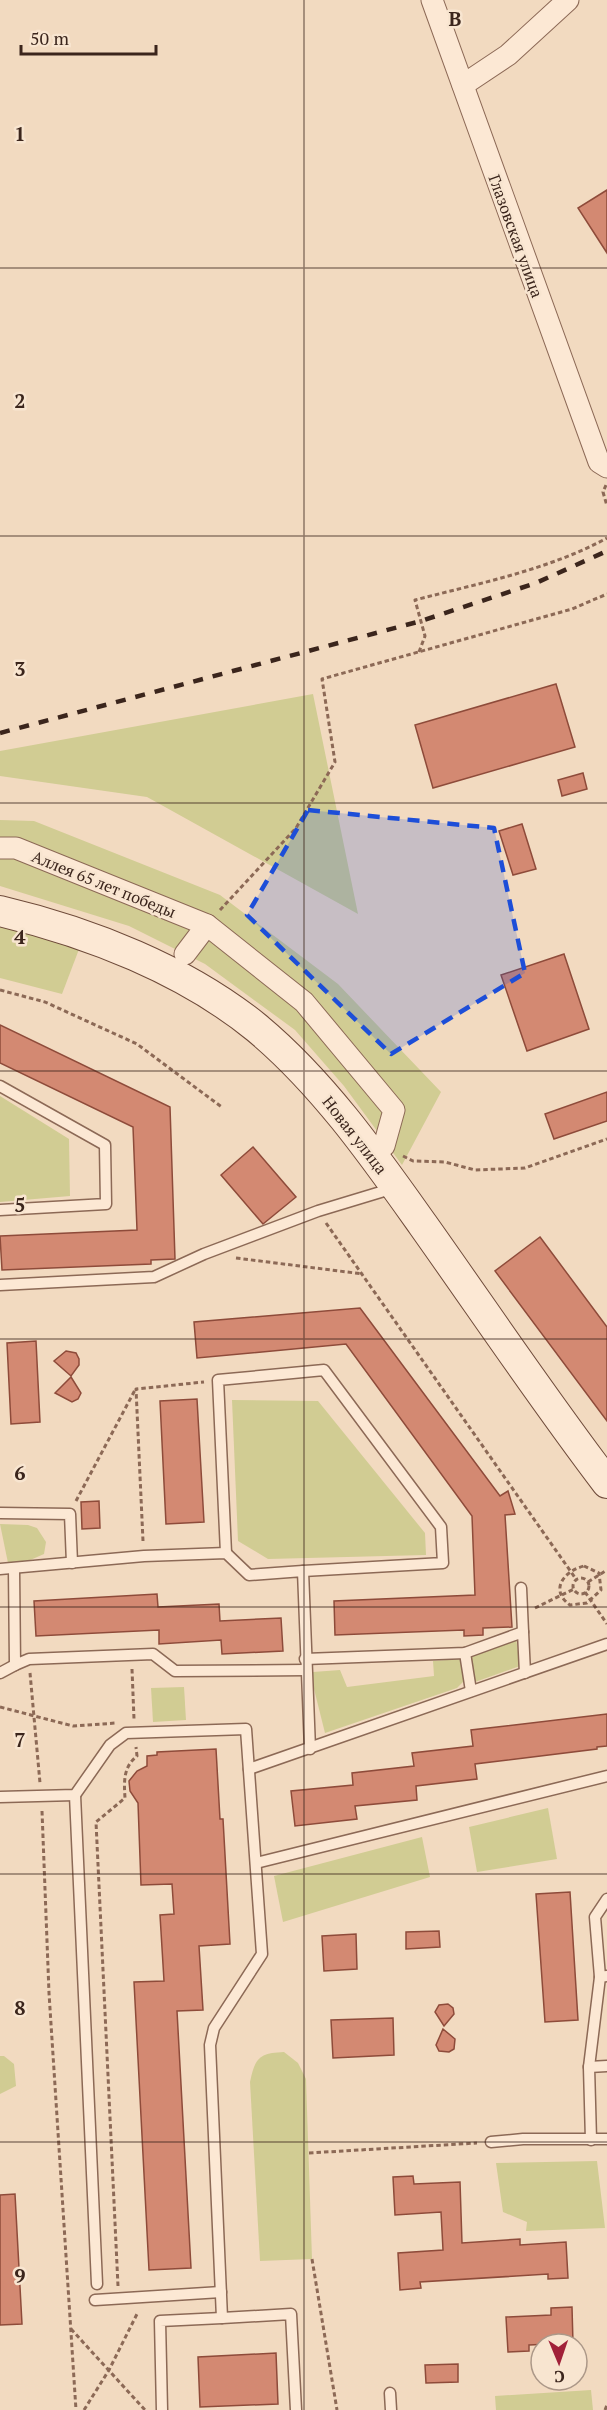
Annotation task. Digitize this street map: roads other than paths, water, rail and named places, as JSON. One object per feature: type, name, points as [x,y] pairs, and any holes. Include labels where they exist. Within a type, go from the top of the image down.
[{"type":"street","name":"Глазовская улица","points":[[432,0],[511,226],[599,462],[607,467]]},
{"type":"street","points":[[463,86],[508,55],[568,0]]},
{"type":"street","name":"Аллея 65 лет победы","points":[[0,848],[16,848],[207,925],[304,1002],[394,1110],[384,1146]]},
{"type":"street","name":"Новая улица","points":[[0,911],[94,938],[138,957],[229,1008],[256,1028],[310,1078],[396,1188],[607,1483]]},
{"type":"street","points":[[185,954],[207,925]]},
{"type":"lane","points":[[0,1086],[105,1145],[106,1204],[0,1210]]},
{"type":"lane","points":[[0,1285],[154,1277],[204,1254],[318,1212],[396,1188]]},
{"type":"lane","points":[[324,1370],[441,1527],[443,1563],[249,1575],[226,1553],[218,1380],[324,1370]]},
{"type":"lane","points":[[0,1513],[70,1514],[72,1563]]},
{"type":"lane","points":[[0,1569],[144,1556],[226,1553]]},
{"type":"lane","points":[[14,1569],[15,1665]]},
{"type":"lane","points":[[303,1571],[310,1749]]},
{"type":"lane","points":[[521,1588],[525,1673]]},
{"type":"lane","points":[[0,1673],[29,1659],[153,1654],[174,1671],[465,1653],[523,1632]]},
{"type":"lane","points":[[249,1768],[310,1749],[607,1644]]},
{"type":"lane","points":[[465,1653],[471,1691]]},
{"type":"lane","points":[[97,2284],[75,1795],[110,1745],[126,1733],[246,1729],[262,1954],[214,2028],[210,2045],[222,2318]]},
{"type":"lane","points":[[256,1863],[607,1776]]},
{"type":"lane","points":[[0,1797],[75,1795]]},
{"type":"lane","points":[[591,2140],[589,2067],[604,1977],[595,1917],[607,1899]]},
{"type":"lane","points":[[589,2067],[607,2066]]},
{"type":"lane","points":[[491,2142],[523,2139],[607,2139]]},
{"type":"lane","points":[[95,2300],[220,2292]]},
{"type":"lane","points":[[162,2410],[159,2321],[291,2314],[296,2410]]},
{"type":"lane","points":[[390,2393],[391,2410]]},
{"type":"railway","points":[[0,733],[421,621],[536,583],[607,551]]}]
